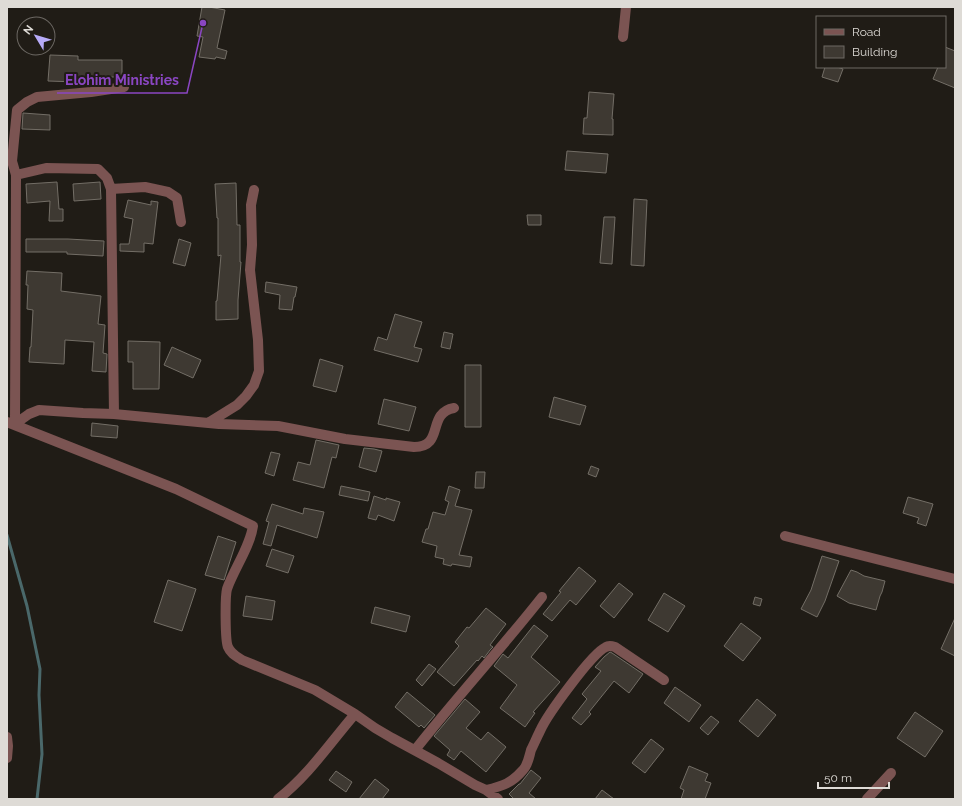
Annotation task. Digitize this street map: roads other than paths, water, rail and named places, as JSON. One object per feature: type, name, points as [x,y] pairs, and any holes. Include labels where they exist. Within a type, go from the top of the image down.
[{"type":"street","points":[[623,37],[626,7]]},
{"type":"street","points":[[11,423],[16,175],[12,161],[17,110],[27,102],[37,97],[124,87]]},
{"type":"street","points":[[16,175],[46,168],[98,169],[107,178],[111,188],[114,414]]},
{"type":"street","points":[[111,188],[145,187],[168,192],[177,198],[181,222]]},
{"type":"street","points":[[208,423],[236,405],[246,396],[254,385],[259,371],[258,340],[250,270],[252,245],[251,205],[254,190]]},
{"type":"street","points":[[11,423],[39,410],[114,414],[219,424],[278,426],[345,439],[421,447],[428,444],[433,437],[442,413],[448,409],[454,408]]},
{"type":"street","points":[[11,423],[176,489],[253,526],[250,537],[227,590],[226,634],[228,646],[232,654],[242,660],[315,690],[355,714],[374,728],[438,762],[475,785],[486,790],[498,799]]},
{"type":"street","points":[[785,536],[955,579]]},
{"type":"street","points":[[415,750],[542,597]]},
{"type":"street","points":[[486,790],[508,784],[525,768],[541,729],[578,676],[600,650],[607,646],[615,647],[664,680]]},
{"type":"street","points":[[278,799],[303,776],[355,714]]},
{"type":"street","points":[[7,737],[7,758]]},
{"type":"street","points":[[867,799],[891,773]]},
{"type":"waterway","points":[[7,535],[27,606],[40,669],[39,695],[42,754],[37,799]]},
{"type":"place","name":"Elohim Ministries","points":[[203,23]]}]
